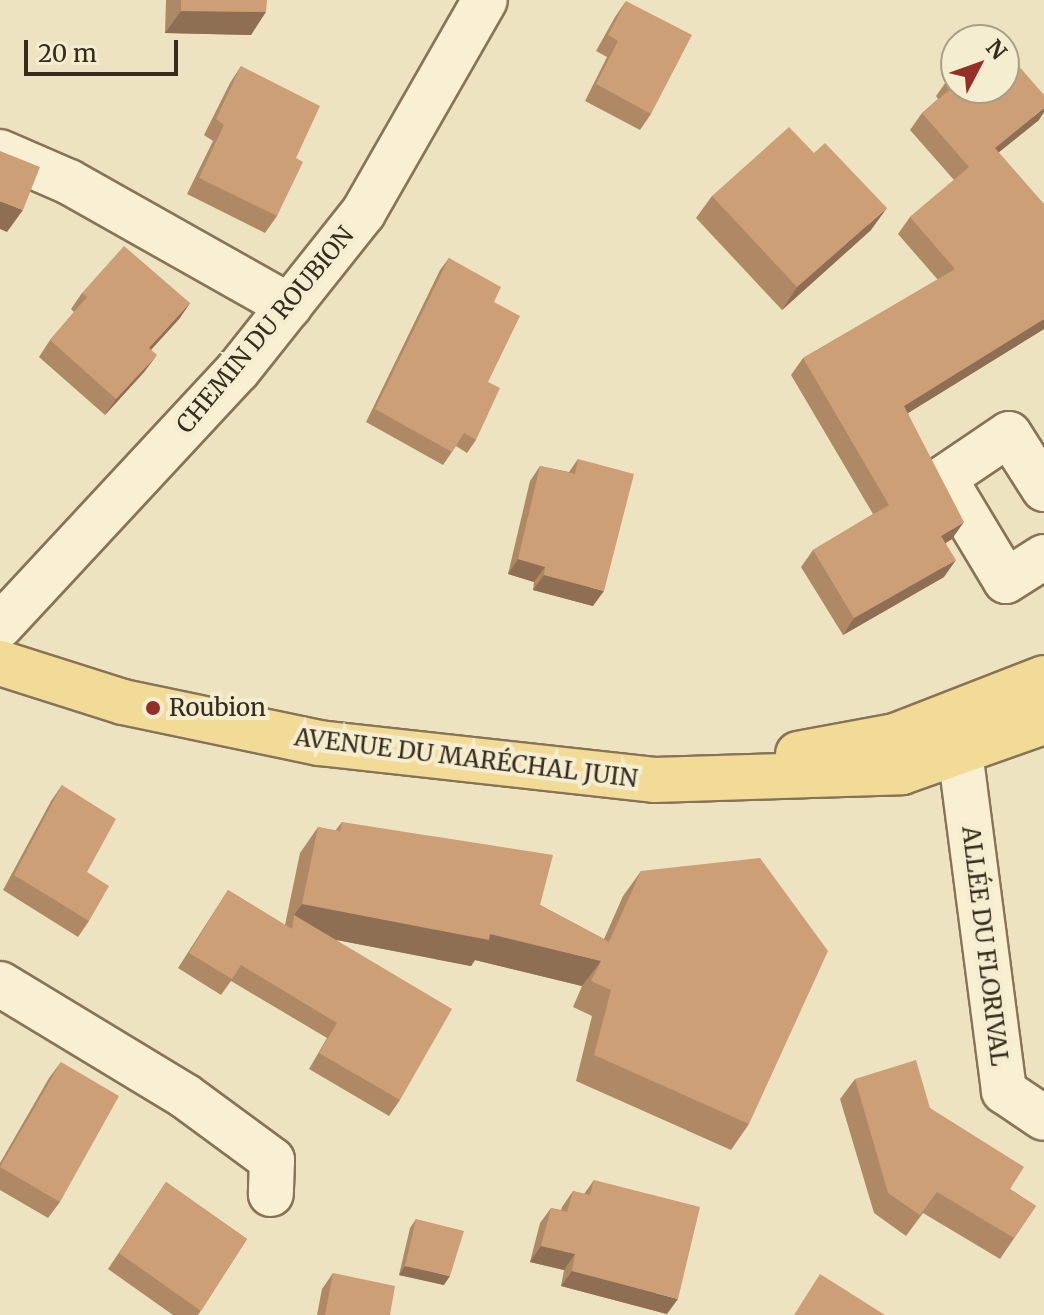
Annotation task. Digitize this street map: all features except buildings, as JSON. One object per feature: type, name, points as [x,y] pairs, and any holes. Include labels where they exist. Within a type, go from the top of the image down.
[{"type":"main road","name":"AVENUE DU MARÉCHAL JUIN","points":[[0,663],[123,702],[319,743],[654,780]]},
{"type":"main road","points":[[654,780],[895,736],[1044,678]]},
{"type":"main road","points":[[654,780],[902,772],[1044,722]]},
{"type":"street","name":"CHEMIN DU ROUBION","points":[[0,626],[238,370],[363,213],[485,0]]},
{"type":"street","points":[[0,152],[69,182],[289,306]]},
{"type":"street","points":[[1044,489],[1009,434],[944,478],[1006,581],[1044,557]]},
{"type":"street","name":"ALLÉE DU FLORIVAL","points":[[960,752],[1004,1091],[1044,1118]]},
{"type":"street","points":[[0,984],[185,1096],[272,1160],[271,1194]]},
{"type":"place","name":"Roubion","points":[[153,708]]}]
